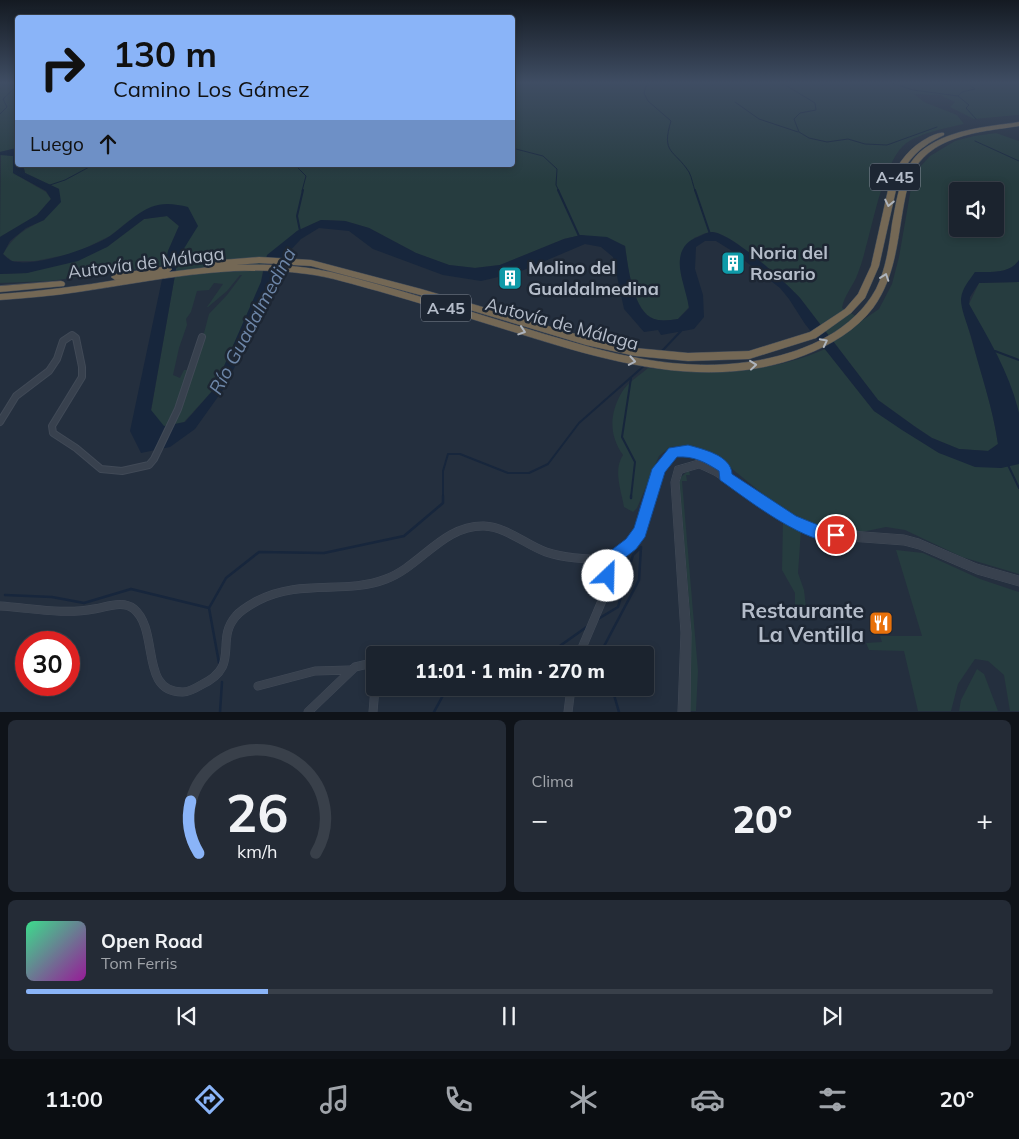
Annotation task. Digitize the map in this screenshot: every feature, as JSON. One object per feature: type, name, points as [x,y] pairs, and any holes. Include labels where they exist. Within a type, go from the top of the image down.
[{"type":"highway","name":"Autovía de Málaga","points":[[718,363],[776,348],[813,335],[848,311],[862,296],[870,281],[881,242],[894,180],[904,158],[915,148],[953,131],[1018,124]]},
{"type":"highway","name":"Autovía de Málaga","points":[[0,297],[221,265],[257,267],[308,266],[585,346],[666,366],[718,363],[759,364],[822,344],[858,318],[872,303],[881,288],[887,269],[905,179],[914,162],[925,152],[949,138],[974,131],[1018,124]]},
{"type":"highway","name":"Autovía de Málaga","points":[[0,290],[142,276]]},
{"type":"street","points":[[0,422],[16,396],[48,372],[57,359],[63,341],[72,335],[76,338],[82,367],[82,377],[52,426],[53,433],[76,448],[101,469],[122,471],[149,466],[178,409],[202,337]]},
{"type":"street","points":[[0,606],[86,610],[117,604],[133,608],[146,620],[156,680],[166,689],[184,692],[210,682],[222,671],[226,656],[227,639],[234,618],[256,601],[280,591],[328,584],[369,583],[401,573],[444,538],[466,528],[486,525],[547,553],[574,558],[610,560],[631,544],[640,532],[659,469],[674,452],[688,451],[707,456],[723,467],[726,472],[725,476]]},
{"type":"street","points":[[684,712],[686,633],[675,503],[675,482],[678,470],[700,464],[725,476],[791,521],[823,534],[904,540],[919,544],[977,569],[1019,581]]},
{"type":"street","points":[[583,646],[604,596],[610,560]]},
{"type":"street","points":[[308,712],[335,688],[350,670],[362,663],[366,663]]},
{"type":"street","points":[[258,686],[312,671],[331,668],[350,670]]},
{"type":"street","points":[[373,712],[374,696]]},
{"type":"street","points":[[568,712],[570,696]]},
{"type":"green space","points":[[0,116],[15,116],[15,148],[0,152]]},
{"type":"green space","points":[[515,116],[958,116],[964,124],[915,138],[903,146],[895,157],[882,188],[863,259],[842,308],[863,320],[879,309],[892,284],[899,257],[911,188],[919,168],[930,156],[955,141],[974,136],[996,133],[1019,141],[1019,260],[1015,265],[1005,270],[975,272],[961,300],[991,408],[998,444],[988,451],[959,449],[932,438],[878,400],[800,298],[745,249],[721,234],[705,233],[694,238],[681,274],[687,292],[689,307],[678,319],[658,320],[650,317],[637,301],[630,277],[625,246],[581,235],[564,239],[500,265],[475,268],[449,265],[416,253],[369,228],[345,221],[321,220],[297,231],[263,270],[261,282],[214,389],[184,422],[173,425],[195,367],[209,314],[242,275],[208,307],[223,284],[214,283],[209,290],[197,291],[191,312],[186,319],[187,325],[179,348],[173,375],[180,378],[184,370],[190,370],[167,426],[163,427],[151,411],[178,258],[187,243],[188,207],[130,220],[110,236],[75,253],[35,261],[12,261],[3,254],[20,233],[44,220],[59,189],[25,173],[24,167],[515,167]]},
{"type":"green space","points":[[968,116],[1005,116],[974,119]]},
{"type":"green space","points":[[1,154],[13,156],[13,173],[46,192],[51,199],[37,215],[0,237]]},
{"type":"green space","points":[[167,216],[179,226],[168,251],[166,265],[50,281],[0,283],[0,274],[27,273],[107,247],[144,219]]},
{"type":"green space","points":[[1019,282],[1019,415],[1011,389],[969,304],[979,283]]},
{"type":"green space","points":[[825,349],[874,411],[939,453],[1001,468],[1019,463],[1019,574],[962,557],[905,530],[886,527],[862,532],[818,528],[780,508],[715,455],[688,446],[670,447],[659,456],[637,508],[633,512],[624,507],[618,474],[623,455],[615,440],[612,424],[618,400],[630,382],[648,368],[715,372],[760,368],[804,357]]},
{"type":"green space","points":[[689,470],[690,475],[686,475],[687,481],[682,481],[698,671],[696,711],[690,711],[691,624],[679,483],[681,477]]},
{"type":"green space","points":[[783,520],[801,530],[798,573],[804,590],[806,608],[795,605],[795,593],[782,570]]},
{"type":"green space","points":[[896,550],[923,553],[980,579],[1019,592],[1019,711],[1010,711],[1004,675],[988,661],[975,659],[958,684],[951,711],[918,711],[904,651],[869,650],[866,643],[882,642],[880,636],[922,636]]},
{"type":"green space","points":[[977,669],[984,674],[998,711],[959,711],[961,700]]},
{"type":"water","name":"Río Guadalmedina","points":[[15,148],[15,167],[24,167],[25,173],[59,189],[61,202],[44,220],[26,228],[10,241],[3,254],[12,261],[34,262],[62,256],[90,246],[102,241],[140,213],[156,205],[170,204],[188,207],[198,226],[178,258],[151,410],[164,426],[185,422],[214,389],[261,282],[267,255],[297,231],[321,220],[345,221],[369,228],[416,253],[449,265],[475,268],[500,265],[564,239],[581,235],[607,237],[625,246],[630,277],[637,301],[650,317],[658,320],[678,319],[689,308],[681,277],[680,265],[683,248],[691,240],[712,232],[745,249],[800,298],[878,400],[932,438],[959,449],[988,451],[998,444],[990,405],[962,309],[961,299],[963,291],[975,272],[1005,270],[1015,265],[1019,260],[1019,282],[979,283],[970,297],[969,304],[998,357],[1015,399],[1019,413],[1019,464],[1001,468],[975,467],[939,453],[874,411],[805,324],[780,288],[716,241],[705,241],[696,247],[695,269],[703,295],[704,317],[694,329],[661,335],[658,330],[644,332],[624,309],[613,257],[601,247],[585,244],[519,272],[481,281],[443,275],[373,249],[349,231],[319,228],[301,239],[285,256],[272,290],[225,387],[195,429],[170,447],[141,453],[130,431],[168,251],[179,226],[167,216],[144,219],[107,247],[78,261],[27,273],[0,274],[0,237],[37,215],[51,199],[46,191],[13,173],[13,156],[0,155],[0,152]]},
{"type":"waterway","points":[[666,116],[671,121],[667,140],[668,146],[689,172],[695,191]]},
{"type":"waterway","points":[[755,116],[798,132]]},
{"type":"waterway","points":[[797,116],[794,119],[799,132],[809,138],[827,142],[848,139],[865,144],[887,145],[937,127]]},
{"type":"waterway","points":[[975,141],[1019,161]]},
{"type":"waterway","points":[[515,149],[543,156],[557,169],[556,185],[559,191]]},
{"type":"waterway","points":[[47,186],[65,180],[89,167]]},
{"type":"waterway","points":[[297,167],[306,176],[302,191]]},
{"type":"waterway","points":[[300,231],[297,216],[303,190]]},
{"type":"waterway","points":[[558,190],[579,236]]},
{"type":"waterway","points":[[695,190],[710,234]]},
{"type":"waterway","points":[[662,351],[681,331]]},
{"type":"waterway","points":[[995,351],[1019,360]]},
{"type":"waterway","points":[[209,608],[226,578],[259,552],[324,553],[404,536],[443,503],[443,471],[448,454],[460,454],[508,473],[529,473],[548,464],[579,423],[645,365]]},
{"type":"waterway","points":[[631,378],[622,437],[635,462],[631,497]]},
{"type":"waterway","points":[[1008,465],[1019,488]]},
{"type":"waterway","points":[[598,619],[618,607],[633,555],[641,547],[639,580],[604,646]]},
{"type":"waterway","points":[[5,595],[52,597],[84,603],[131,589],[209,608]]},
{"type":"waterway","points":[[209,608],[219,663]]},
{"type":"waterway","points":[[560,646],[588,626]]},
{"type":"waterway","points":[[220,712],[222,682]]},
{"type":"waterway","points":[[434,712],[443,696]]},
{"type":"waterway","points":[[614,696],[619,712]]},
{"type":"place","name":"Noria del Rosario","points":[[733,263]]},
{"type":"place","name":"Molino del Gualdalmedina","points":[[510,278]]},
{"type":"place","name":"Restaurante La Ventilla","points":[[881,623]]},
{"type":"route","points":[[608,576],[610,560],[631,544],[640,532],[659,469],[674,452],[688,451],[707,456],[723,467],[726,472],[725,476],[776,512],[791,521],[823,534],[836,535]]}]
